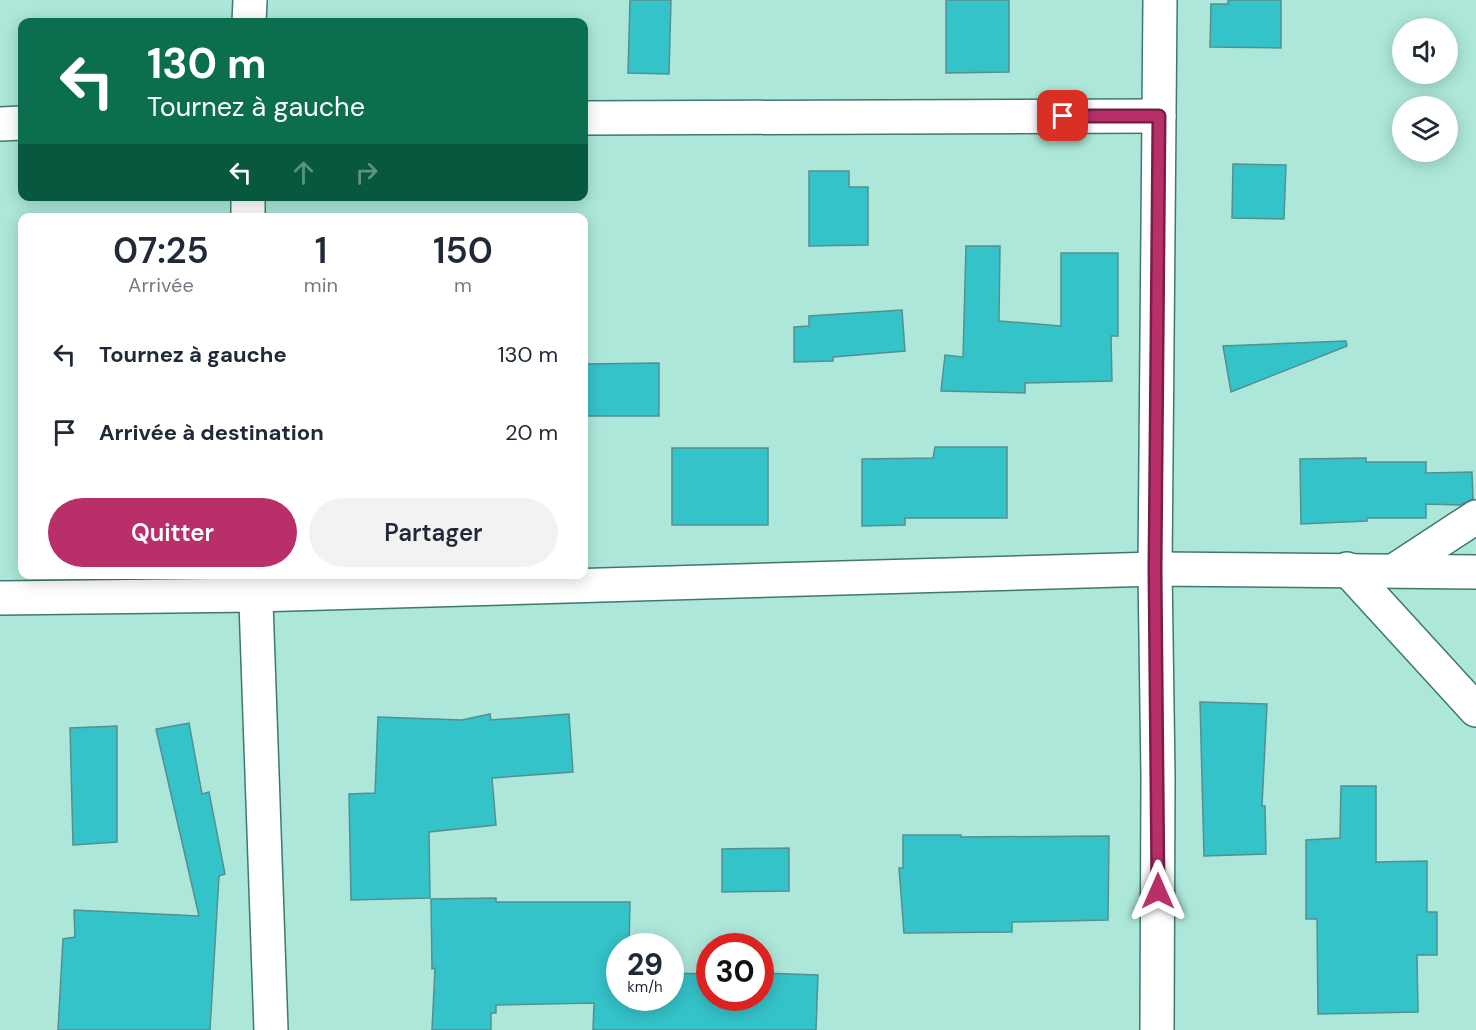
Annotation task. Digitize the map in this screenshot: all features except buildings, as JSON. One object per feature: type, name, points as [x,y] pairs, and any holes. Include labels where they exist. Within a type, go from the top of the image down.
[{"type":"street","points":[[249,18],[250,0]]},
{"type":"street","points":[[1157,1030],[1158,776],[1155,569],[1160,0]]},
{"type":"street","points":[[588,118],[1159,116]]},
{"type":"street","points":[[0,124],[18,123]]},
{"type":"street","points":[[1395,570],[1476,517]]},
{"type":"street","points":[[0,598],[255,585],[1155,569],[1476,572]]},
{"type":"street","points":[[1347,569],[1476,710]]},
{"type":"street","points":[[255,585],[271,1030]]},
{"type":"route","points":[[1063,116],[1159,116],[1155,569],[1158,891]]}]
